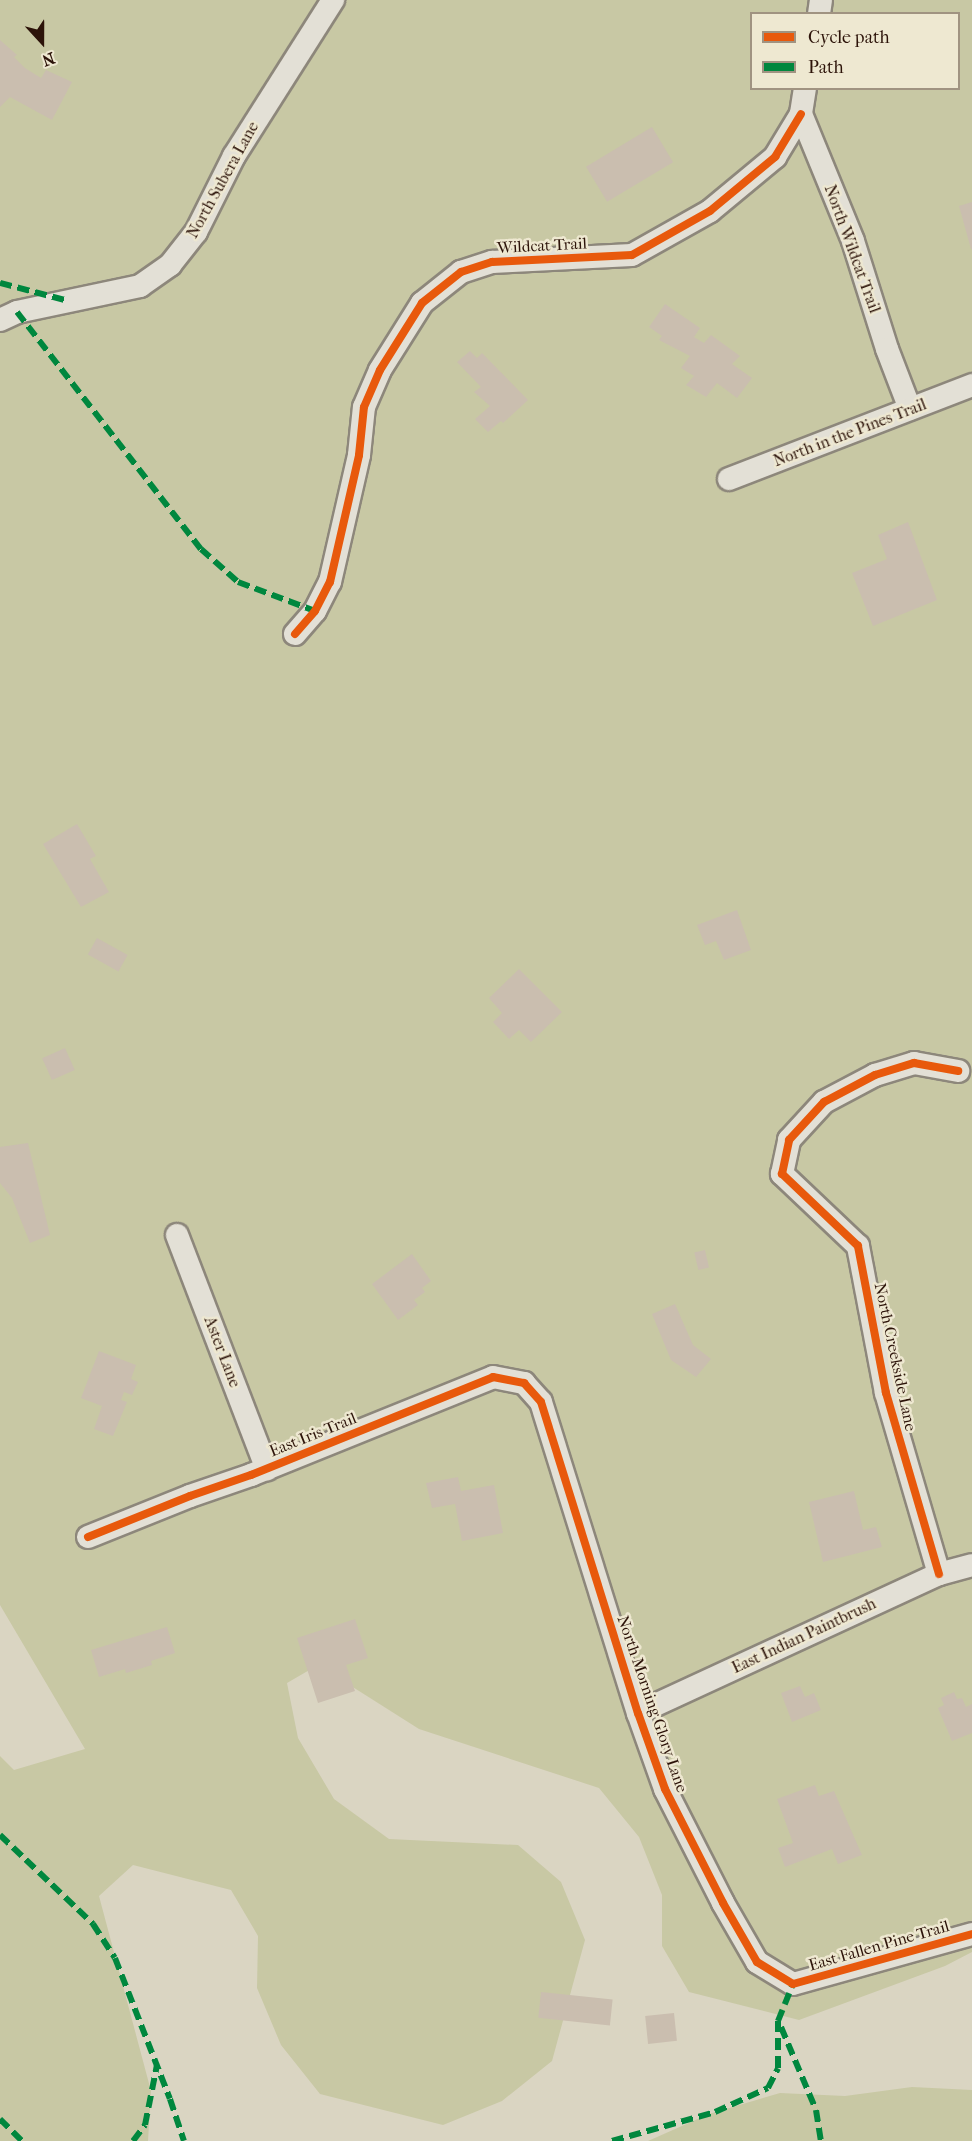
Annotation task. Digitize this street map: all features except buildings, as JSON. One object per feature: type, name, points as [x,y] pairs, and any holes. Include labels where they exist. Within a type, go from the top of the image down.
[{"type":"street","name":"North Subera Lane","points":[[0,320],[17,312],[140,286],[170,265],[196,232],[234,156],[333,0]]},
{"type":"street","points":[[801,114],[805,90]]},
{"type":"street","name":"North Wildcat Trail","points":[[801,114],[853,241],[887,349],[910,409]]},
{"type":"street","name":"Wildcat Trail","points":[[295,634],[315,611],[330,582],[358,455],[364,407],[380,370],[423,303],[460,273],[492,262],[632,255],[710,211],[775,157],[801,114]]},
{"type":"street","name":"North in the Pines Trail","points":[[729,479],[972,385]]},
{"type":"street","name":"North Creekside Lane","points":[[939,1574],[886,1393],[858,1246],[782,1173],[789,1140],[824,1102],[875,1075],[914,1063],[958,1071]]},
{"type":"street","name":"Aster Lane","points":[[177,1235],[267,1469]]},
{"type":"street","name":"East Iris Trail","points":[[88,1537],[190,1496],[267,1469],[493,1377],[524,1383],[541,1402]]},
{"type":"street","name":"North Morning Glory Lane","points":[[541,1402],[638,1713],[665,1789],[723,1903],[757,1962],[793,1984]]},
{"type":"street","name":"East Indian Paintbrush","points":[[638,1713],[939,1574],[972,1565]]},
{"type":"street","name":"East Fallen Pine Trail","points":[[793,1984],[972,1934]]},
{"type":"green space","points":[[0,0],[972,0],[972,1952],[945,1966],[799,2020],[689,1992],[662,1946],[662,1895],[639,1837],[599,1788],[419,1729],[318,1665],[287,1683],[298,1738],[334,1799],[389,1839],[518,1845],[561,1882],[585,1940],[552,2061],[502,2101],[443,2125],[320,2094],[281,2045],[257,1988],[258,1936],[231,1890],[133,1865],[99,1896],[151,2091],[148,2141],[0,2141],[0,1756],[14,1770],[85,1749],[0,1605]]},
{"type":"green space","points":[[912,2087],[972,2090],[972,2141],[648,2141],[709,2114],[780,2093],[845,2096]]},
{"type":"marked path","points":[[0,283],[65,300]]},
{"type":"marked path","points":[[17,312],[201,549],[238,582],[315,611]]},
{"type":"marked path","points":[[0,1835],[93,1924],[115,1958],[184,2141]]},
{"type":"marked path","points":[[612,2141],[715,2112],[768,2088],[778,2068],[778,2021],[793,1984]]},
{"type":"marked path","points":[[781,2027],[816,2110],[821,2141]]},
{"type":"marked path","points":[[133,2141],[145,2125],[157,2065]]},
{"type":"marked path","points":[[0,2119],[22,2141]]},
{"type":"cycle path","points":[[295,634],[315,611],[330,582],[359,455],[364,407],[380,370],[422,303],[461,272],[492,262],[632,255],[710,211],[775,157],[801,114]]},
{"type":"cycle path","points":[[939,1574],[886,1393],[858,1246],[782,1174],[789,1140],[824,1102],[875,1075],[914,1063],[958,1071]]},
{"type":"cycle path","points":[[88,1537],[190,1496],[251,1475],[493,1377],[524,1383],[541,1402],[638,1713],[665,1789],[723,1903],[757,1962],[793,1984],[972,1934]]}]
